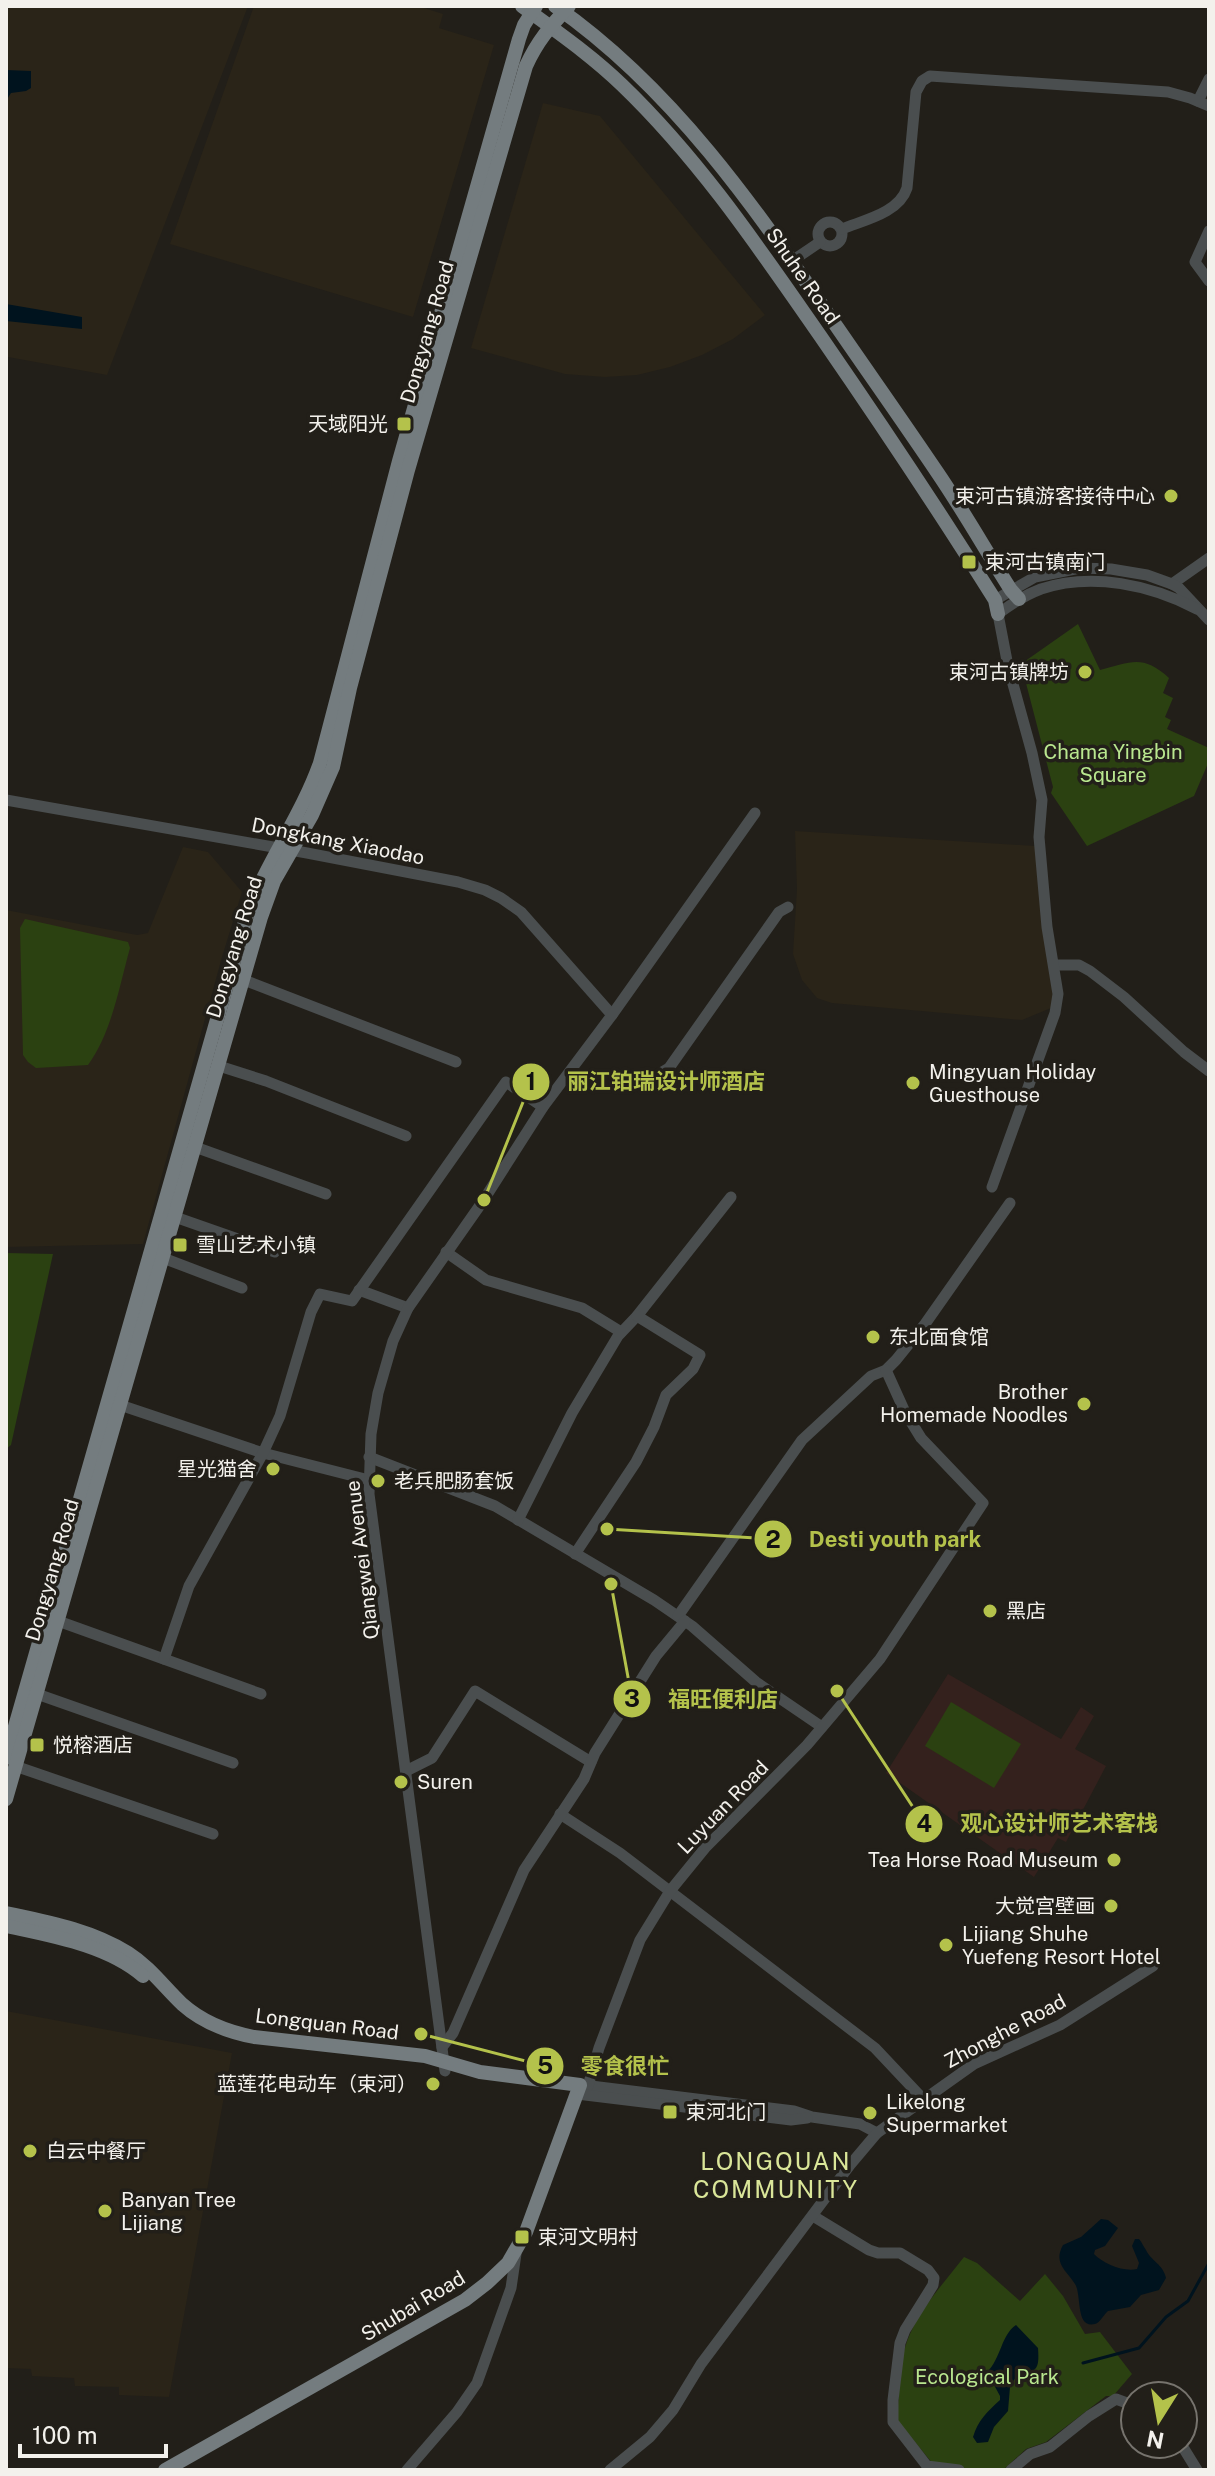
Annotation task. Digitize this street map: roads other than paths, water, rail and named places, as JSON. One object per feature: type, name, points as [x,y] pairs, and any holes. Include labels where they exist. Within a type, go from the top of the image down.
[{"type":"main road","name":"Dongyang Road","points":[[11,1762],[37,1694],[267,899],[320,763],[403,447],[530,8]]},
{"type":"main road","name":"Shuhe Road","points":[[530,8],[620,83],[668,132],[726,201],[923,485],[996,607]]},
{"type":"main road","name":"Dongyang Road","points":[[6,1799],[11,1762],[246,918],[259,886],[312,815],[333,767],[373,597],[526,66],[534,48],[562,8]]},
{"type":"main road","name":"Shuhe Road","points":[[562,8],[617,55],[682,119],[741,190],[938,474],[1015,595]]},
{"type":"main road","name":"Longquan Road","points":[[6,1913],[79,1930],[118,1947],[147,1966],[184,2005],[231,2032],[425,2056],[480,2072],[582,2088]]},
{"type":"main road","name":"Longquan Road","points":[[6,1926],[74,1942],[116,1959],[149,1981],[178,2012],[209,2033],[228,2041],[423,2065],[443,2060]]},
{"type":"main road","name":"Shubai Road","points":[[165,2470],[465,2300],[498,2274],[516,2251],[531,2220],[582,2088]]},
{"type":"street","points":[[842,229],[895,206],[903,198],[907,188],[916,92],[922,81],[930,76],[1168,92],[1204,104],[1209,79]]},
{"type":"street","points":[[825,223],[836,223],[842,229],[842,238],[836,245],[828,246],[820,242],[818,233],[825,223]]},
{"type":"street","points":[[1209,231],[1195,262],[1209,281]]},
{"type":"street","points":[[792,261],[820,242]]},
{"type":"street","points":[[1172,584],[1209,558]]},
{"type":"street","points":[[992,1187],[1055,1013],[1058,994],[1047,927],[1039,837],[1042,800],[996,607],[1035,577],[1055,571],[1089,568],[1130,571],[1172,584],[1209,620]]},
{"type":"street","points":[[1015,595],[1058,585],[1111,582],[1179,600],[1197,609]]},
{"type":"street","name":"Dongkang Xiaodao","points":[[6,800],[458,882],[493,893],[521,912],[612,1015]]},
{"type":"street","name":"Qiangwei Avenue","points":[[443,2060],[369,1480],[374,1411],[382,1376],[408,1308],[483,1201],[543,1107],[755,813]]},
{"type":"street","points":[[654,1077],[669,1068],[779,912],[788,907]]},
{"type":"street","points":[[1054,965],[1079,965],[1090,971],[1209,1071]]},
{"type":"street","points":[[244,980],[456,1062]]},
{"type":"street","points":[[219,1066],[266,1081],[406,1136]]},
{"type":"street","points":[[164,1659],[189,1586],[263,1453],[280,1416],[311,1312],[320,1294],[352,1301],[506,1082],[543,1107]]},
{"type":"street","points":[[195,1147],[326,1194]]},
{"type":"street","points":[[518,1520],[572,1413],[621,1332],[731,1197]]},
{"type":"street","points":[[443,2060],[524,1870],[584,1779],[591,1762],[656,1656],[802,1440],[871,1376],[886,1370],[925,1324],[1010,1203]]},
{"type":"street","points":[[175,1217],[275,1252]]},
{"type":"street","points":[[446,1252],[486,1280],[582,1308],[621,1332]]},
{"type":"street","points":[[163,1258],[242,1288]]},
{"type":"street","points":[[359,1290],[408,1308]]},
{"type":"street","points":[[575,1554],[636,1462],[666,1395],[693,1369],[700,1355],[637,1316]]},
{"type":"street","name":"Luyuan Road","points":[[582,2088],[640,1940],[670,1891],[705,1848],[807,1745],[880,1659],[983,1503],[921,1438],[886,1370]]},
{"type":"street","points":[[120,1405],[263,1453],[369,1480]]},
{"type":"street","points":[[369,1457],[495,1506],[682,1618],[756,1682],[822,1727]]},
{"type":"street","points":[[58,1621],[261,1694]]},
{"type":"street","points":[[406,1771],[432,1758],[475,1691],[591,1762]]},
{"type":"street","points":[[37,1694],[233,1763]]},
{"type":"street","points":[[11,1762],[213,1834]]},
{"type":"street","points":[[560,1814],[620,1853],[875,2048],[923,2099]]},
{"type":"street","name":"Zhonghe Road","points":[[610,2470],[662,2424],[701,2364],[877,2133],[974,2064],[1060,2025],[1153,1966]]},
{"type":"street","points":[[582,2088],[791,2120],[812,2117],[860,2124],[877,2133]]},
{"type":"street","points":[[813,2216],[869,2250],[900,2253],[933,2275],[933,2285],[900,2343],[894,2380],[893,2422],[927,2466],[959,2470]]},
{"type":"street","points":[[407,2470],[457,2412],[477,2383],[511,2288],[516,2251]]},
{"type":"street","points":[[1011,2470],[1030,2454],[1050,2447],[1089,2416],[1119,2400]]},
{"type":"water","points":[[6,70],[31,71],[31,88],[11,93],[6,101]]},
{"type":"water","points":[[6,304],[82,317],[82,329],[6,321]]},
{"type":"water","points":[[1101,2219],[1118,2228],[1105,2246],[1095,2250],[1094,2254],[1114,2266],[1137,2269],[1139,2263],[1132,2246],[1135,2239],[1139,2239],[1166,2278],[1159,2290],[1141,2295],[1130,2307],[1108,2311],[1097,2323],[1089,2324],[1082,2316],[1075,2284],[1059,2257],[1063,2245],[1081,2237]]},
{"type":"water","points":[[1016,2325],[1038,2348],[1037,2367],[1017,2375],[1010,2387],[1008,2411],[994,2427],[988,2442],[977,2443],[973,2437],[978,2426],[1000,2400],[987,2372],[1007,2335]]},
{"type":"waterway","points":[[1083,2363],[1139,2348],[1166,2317],[1188,2301],[1209,2263]]},
{"type":"place","name":"天域阳光","points":[[404,424]]},
{"type":"place","name":"束河古镇游客接待中心","points":[[1171,496]]},
{"type":"place","name":"束河古镇南门","points":[[969,562]]},
{"type":"place","name":"束河古镇牌坊","points":[[1085,672]]},
{"type":"place","name":"Mingyuan Holiday Guesthouse","points":[[913,1083]]},
{"type":"place","name":"丽江铂瑞设计师酒店","points":[[484,1200]]},
{"type":"place","name":"雪山艺术小镇","points":[[180,1245]]},
{"type":"place","name":"东北面食馆","points":[[873,1337]]},
{"type":"place","name":"Brother Homemade Noodles","points":[[1084,1404]]},
{"type":"place","name":"星光猫舍","points":[[273,1469]]},
{"type":"place","name":"老兵肥肠套饭","points":[[378,1481]]},
{"type":"place","name":"Desti youth park","points":[[607,1529]]},
{"type":"place","name":"福旺便利店","points":[[611,1584]]},
{"type":"place","name":"黑店","points":[[990,1611]]},
{"type":"place","name":"观心设计师艺术客栈","points":[[837,1691]]},
{"type":"place","name":"悦榕酒店","points":[[37,1745]]},
{"type":"place","name":"Suren","points":[[401,1782]]},
{"type":"place","name":"Tea Horse Road Museum","points":[[1114,1860]]},
{"type":"place","name":"大觉宫壁画","points":[[1111,1906]]},
{"type":"place","name":"Lijiang Shuhe Yuefeng Resort Hotel","points":[[946,1945]]},
{"type":"place","name":"零食很忙","points":[[421,2034]]},
{"type":"place","name":"蓝莲花电动车（束河）","points":[[433,2084]]},
{"type":"place","name":"束河北门","points":[[670,2112]]},
{"type":"place","name":"Likelong Supermarket","points":[[870,2113]]},
{"type":"place","name":"白云中餐厅","points":[[30,2151]]},
{"type":"place","name":"Banyan Tree Lijiang","points":[[105,2211]]},
{"type":"place","name":"束河文明村","points":[[522,2237]]},
{"type":"district","name":"LONGQUAN COMMUNITY","points":[[776,2175]]},
{"type":"park label","name":"Chama Yingbin Square","points":[[1113,764]]},
{"type":"park label","name":"Ecological Park","points":[[987,2377]]}]
